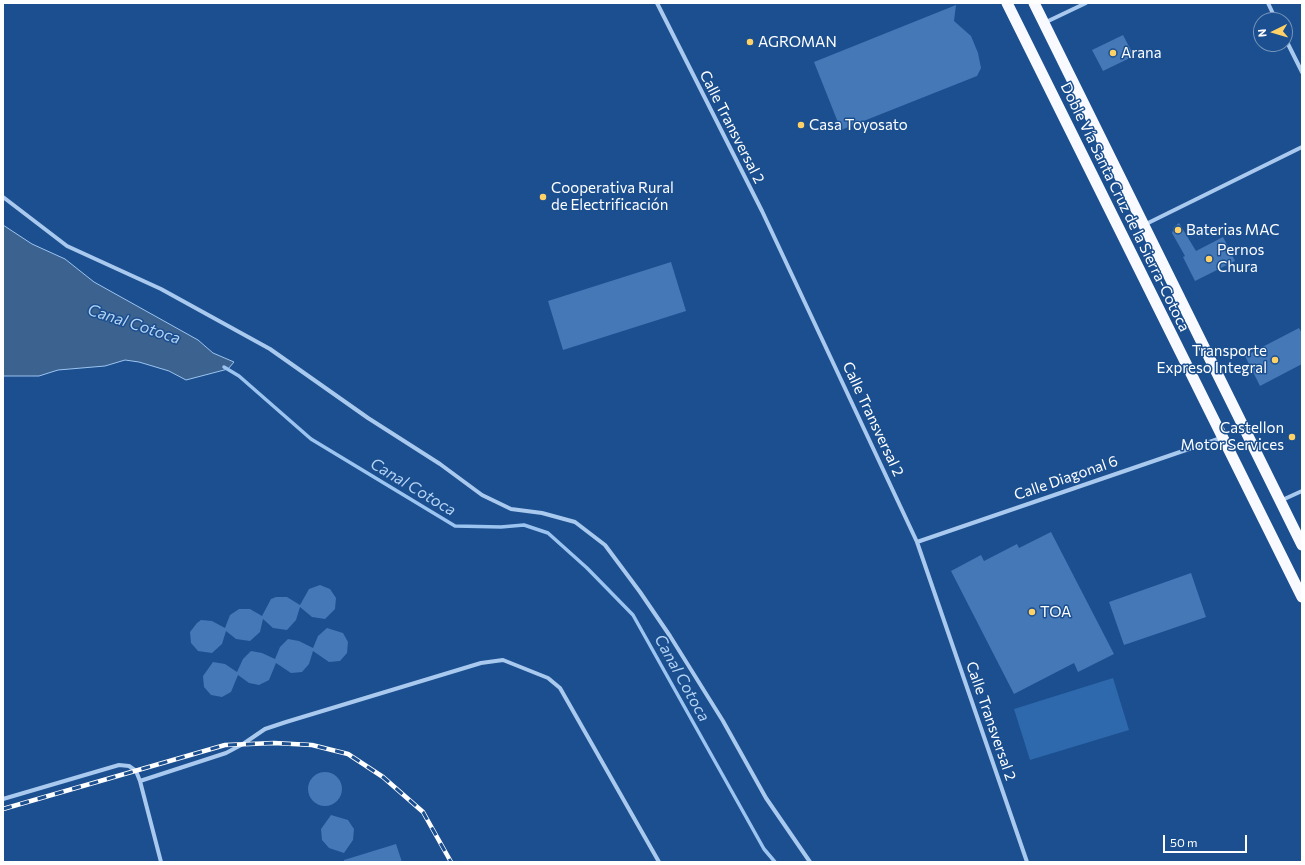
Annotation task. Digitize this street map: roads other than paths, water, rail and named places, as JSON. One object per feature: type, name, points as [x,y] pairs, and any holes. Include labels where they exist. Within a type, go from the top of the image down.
[{"type":"highway","name":"Doble Vía Santa Cruz de la Sierra-Cotoca","points":[[1007,3],[1302,597]]},
{"type":"highway","name":"Doble Vía Santa Cruz de la Sierra-Cotoca","points":[[1034,3],[1302,546]]},
{"type":"street","name":"Calle Transversal 2","points":[[657,3],[762,211],[917,542],[1027,862]]},
{"type":"street","points":[[1044,24],[1086,3]]},
{"type":"street","points":[[1292,52],[1302,72]]},
{"type":"street","points":[[1144,225],[1302,147]]},
{"type":"street","points":[[3,197],[67,246],[161,289],[270,349],[368,418],[440,464],[482,496],[511,509],[542,513],[575,522],[605,545],[670,636],[722,721],[766,798],[810,862]]},
{"type":"street","name":"Calle Diagonal 6","points":[[917,542],[1223,437]]},
{"type":"street","points":[[1280,501],[1302,491]]},
{"type":"street","points":[[140,781],[226,753],[243,744],[265,729],[481,663],[503,660],[548,678],[560,688],[660,862]]},
{"type":"street","points":[[3,799],[119,765],[129,766],[136,771],[140,781],[161,862]]},
{"type":"water","points":[[3,225],[32,244],[65,259],[94,282],[198,340],[213,353],[234,362],[228,369],[186,380],[169,371],[139,362],[125,360],[105,366],[58,370],[39,376],[3,376]]},
{"type":"waterway","name":"Canal Cotoca","points":[[224,367],[239,376],[311,439],[455,526],[501,527],[524,525],[548,533],[587,568],[633,615],[764,849],[775,862]]},
{"type":"railway","points":[[3,809],[225,745],[274,743],[312,745],[348,754],[383,777],[423,812],[451,862]]},
{"type":"place","name":"AGROMAN","points":[[750,42]]},
{"type":"place","name":"Arana","points":[[1113,53]]},
{"type":"place","name":"Casa Toyosato","points":[[801,125]]},
{"type":"place","name":"Cooperativa Rural de Electrificación","points":[[543,197]]},
{"type":"place","name":"Baterias MAC","points":[[1178,230]]},
{"type":"place","name":"Pernos Chura","points":[[1209,259]]},
{"type":"place","name":"Transporte Expreso Integral","points":[[1275,360]]},
{"type":"place","name":"Castellon Motor Services","points":[[1292,437]]},
{"type":"place","name":"TOA","points":[[1032,612]]}]
